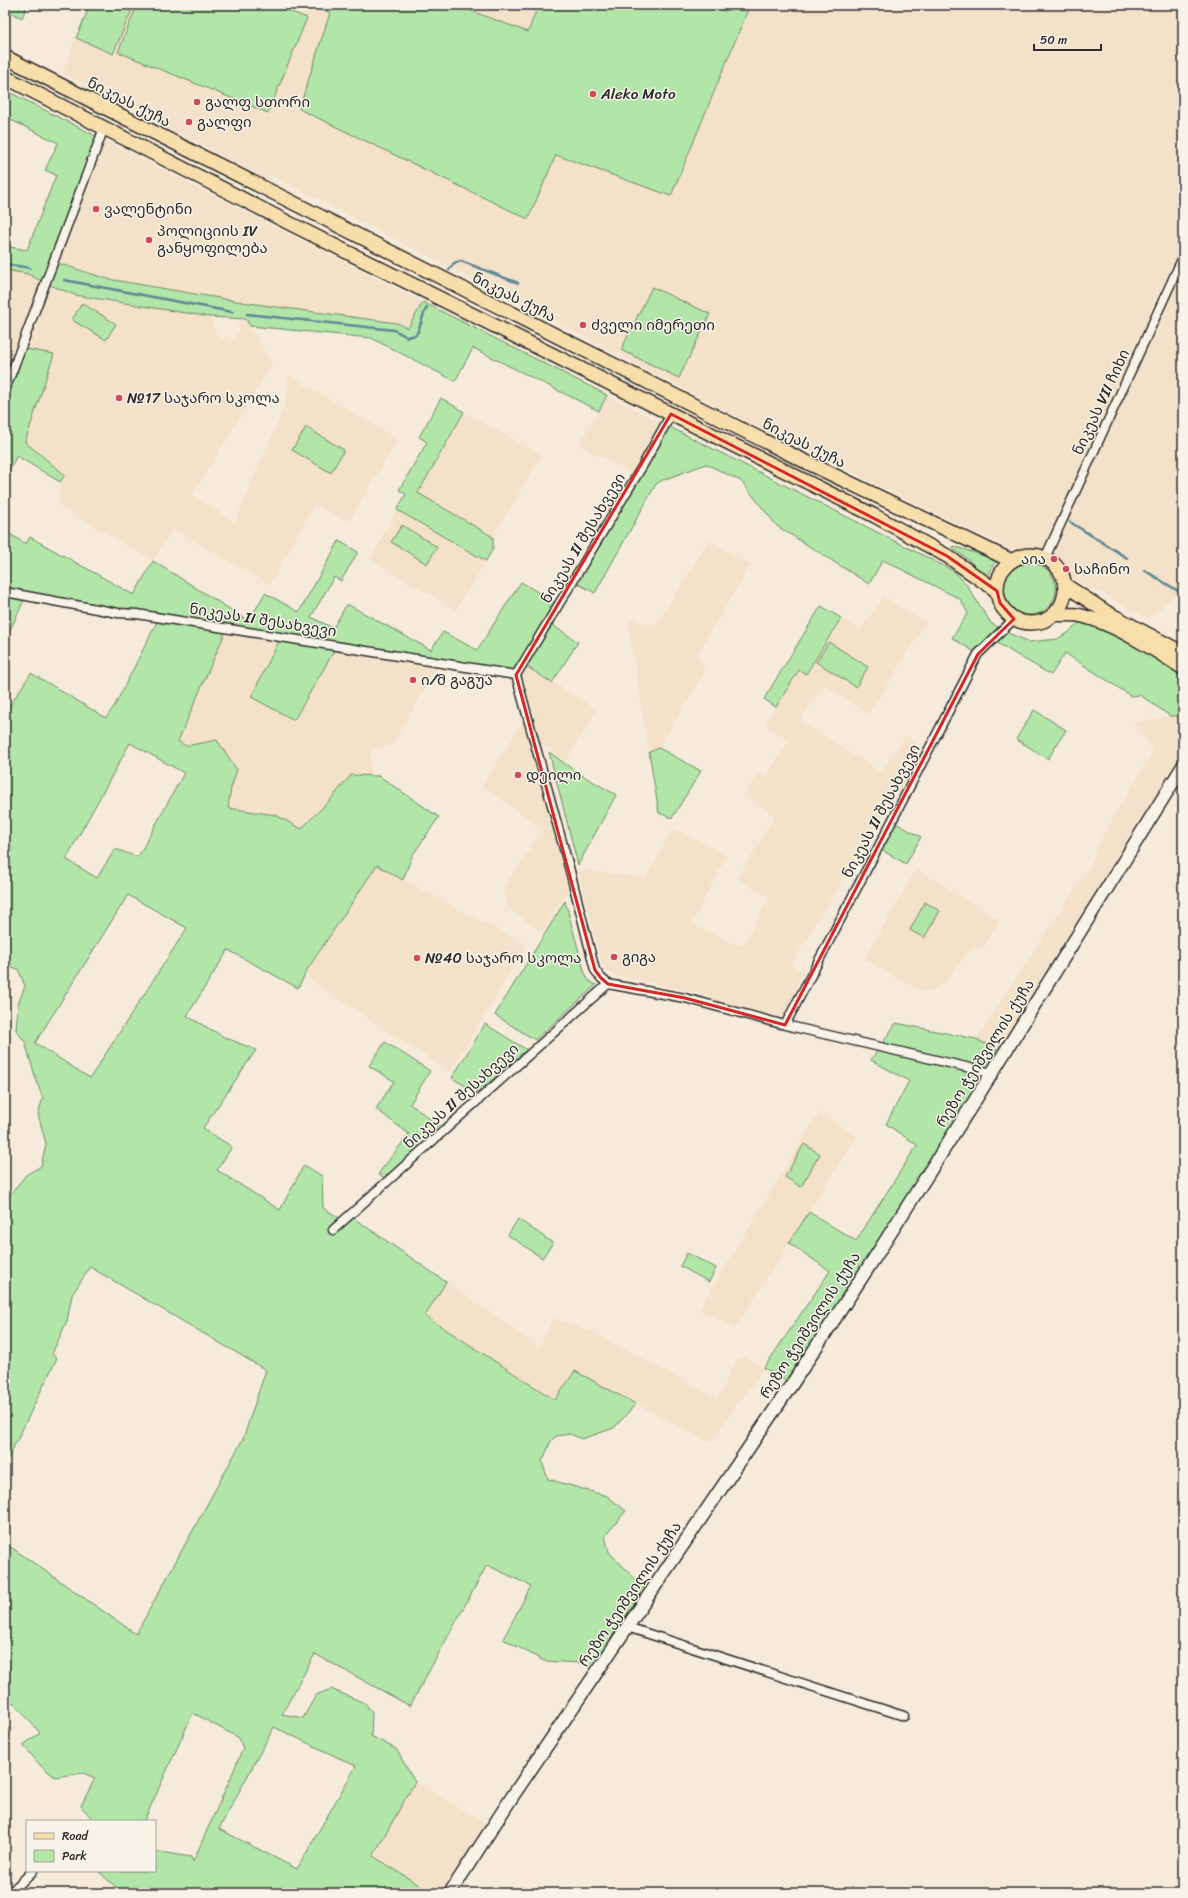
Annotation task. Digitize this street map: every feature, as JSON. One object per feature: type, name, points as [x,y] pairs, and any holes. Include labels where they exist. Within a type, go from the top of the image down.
[{"type":"main road","name":"ნიკეას ქუჩა","points":[[5,57],[796,457],[1012,561]]},
{"type":"main road","points":[[5,77],[229,192],[875,516],[947,556],[997,591]]},
{"type":"main road","points":[[229,192],[239,175]]},
{"type":"main road","points":[[1034,555],[1045,558],[1055,565],[1062,575],[1065,585],[1062,601],[1054,614],[1045,620],[1034,623],[1024,623],[1014,619],[1006,612],[1000,603],[997,591],[998,580],[1003,570],[1012,561],[1022,556],[1034,555]]},
{"type":"main road","points":[[1065,585],[1106,612],[1183,653]]},
{"type":"main road","points":[[1054,614],[1078,615],[1103,624],[1144,644],[1183,668]]},
{"type":"main road","name":"რეზო ჭეიშვილის ქუჩა","points":[[450,1893],[514,1794],[792,1384],[992,1073],[1183,766]]},
{"type":"street","points":[[5,390],[104,128]]},
{"type":"street","name":"ნიკეას VII ჩიხი","points":[[1045,558],[1183,257]]},
{"type":"street","name":"ნიკეას II შესახვევი","points":[[5,592],[118,612],[516,676],[640,470],[671,414]]},
{"type":"street","name":"ნიკეას II შესახვევი","points":[[785,1025],[978,654],[1014,619]]},
{"type":"street","points":[[516,676],[570,867],[595,970],[608,984],[685,998],[785,1025],[992,1073]]},
{"type":"street","name":"ნიკეას II შესახვევი","points":[[333,1230],[608,984]]},
{"type":"street","points":[[627,1627],[904,1716]]},
{"type":"street","points":[[10,1893],[32,1872]]},
{"type":"highlighted area","points":[[671,414],[947,556],[997,591],[1000,603],[1014,619],[978,654],[785,1025],[685,998],[608,984],[601,978],[595,970],[516,675]]},
{"type":"shaded area","points":[[134,5],[137,5],[118,53],[306,18],[274,5],[306,5],[330,13],[527,218],[555,154],[671,196],[750,5],[1183,5],[1183,588],[1148,619],[1108,596],[767,432],[271,175],[270,181],[62,73],[76,38],[113,54]]},
{"type":"shaded area","points":[[455,5],[538,5],[528,32]]},
{"type":"shaded area","points":[[100,138],[423,302],[408,329],[397,323],[248,303],[108,279],[53,262]]},
{"type":"shaded area","points":[[5,270],[28,274],[45,283],[75,295],[210,317],[217,335],[231,343],[240,329],[234,325],[246,319],[272,364],[193,495],[235,522],[285,405],[289,375],[398,439],[349,522],[315,504],[270,585],[173,529],[153,561],[58,505],[60,482],[65,475],[25,442],[54,354],[5,390]]},
{"type":"shaded area","points":[[607,395],[666,425],[636,476],[579,445]]},
{"type":"shaded area","points":[[464,412],[542,455],[493,537],[418,493]]},
{"type":"shaded area","points":[[397,510],[486,561],[456,610],[370,559]]},
{"type":"shaded area","points":[[709,540],[751,565],[697,654],[705,671],[659,748],[649,752],[628,625],[632,617],[654,628]]},
{"type":"shaded area","points":[[883,596],[926,623],[869,714],[823,685],[800,721],[881,772],[905,737],[928,751],[903,800],[896,792],[791,965],[802,971],[785,1025],[707,1004],[711,996],[613,975],[601,962],[578,869],[646,878],[673,828],[727,855],[692,924],[739,946],[745,941],[769,898],[738,878],[775,816],[744,796],[758,773],[766,777],[789,741],[765,725],[799,670],[806,674],[841,618],[861,630]]},
{"type":"shaded area","points":[[227,628],[281,637],[294,720],[337,646],[440,663],[391,746],[371,751],[370,776],[351,775],[331,799],[301,829],[276,815],[228,808],[231,788],[237,770],[178,741]]},
{"type":"shaded area","points":[[523,664],[598,710],[566,761],[533,737],[572,883],[542,932],[508,909],[504,886],[543,830],[482,786],[527,715],[516,675]]},
{"type":"shaded area","points":[[1170,716],[1183,716],[1183,759],[1047,984],[1003,1053],[976,1039],[1090,866],[1101,839],[1153,750],[1134,724]]},
{"type":"shaded area","name":"№40 საჯარო სკოლა","points":[[377,864],[403,880],[527,945],[450,1072],[311,981],[307,970]]},
{"type":"shaded area","points":[[916,869],[1000,920],[985,945],[969,951],[945,983],[931,991],[918,990],[864,959]]},
{"type":"shaded area","points":[[819,1113],[857,1136],[735,1329],[699,1309]]},
{"type":"shaded area","points":[[446,1282],[539,1347],[553,1318],[593,1332],[718,1399],[735,1361],[744,1356],[764,1368],[710,1443],[575,1371],[555,1400],[424,1315]]},
{"type":"shaded area","points":[[415,1782],[493,1827],[450,1893],[432,1893],[373,1856]]},
{"type":"green space","points":[[5,5],[27,5],[22,18],[5,10]]},
{"type":"green space","points":[[90,5],[134,5],[113,54],[76,38]]},
{"type":"green space","points":[[137,5],[274,5],[307,18],[268,113],[118,52]]},
{"type":"green space","points":[[314,5],[455,5],[528,32],[538,5],[750,5],[671,196],[556,155],[528,219],[299,109],[330,13],[313,7]]},
{"type":"green space","points":[[5,90],[100,138],[54,262],[108,279],[248,303],[397,323],[408,328],[423,302],[607,395],[599,411],[473,348],[455,381],[371,338],[250,326],[246,319],[210,317],[75,295],[45,283],[28,274],[5,270],[5,246],[27,250],[56,175],[45,170],[58,143],[5,117]]},
{"type":"green space","points":[[652,287],[710,314],[679,378],[621,350]]},
{"type":"green space","points":[[82,303],[116,324],[106,340],[72,320]]},
{"type":"green space","points":[[21,348],[54,354],[25,442],[65,475],[60,482],[17,456],[5,477],[5,390]]},
{"type":"green space","points":[[441,398],[464,412],[418,493],[493,537],[493,548],[486,561],[397,510],[406,494],[399,490],[427,442],[419,437]]},
{"type":"green space","points":[[666,425],[956,573],[966,584],[991,623],[1008,633],[1030,642],[1057,639],[1068,633],[1081,621],[1083,617],[1183,668],[1183,716],[1170,716],[1140,695],[1131,696],[1065,653],[1051,675],[992,640],[978,654],[952,638],[968,613],[960,599],[883,560],[869,584],[777,526],[741,481],[706,464],[656,484],[595,593],[573,581]]},
{"type":"green space","points":[[306,427],[344,450],[331,473],[292,450]]},
{"type":"green space","points":[[402,525],[437,547],[427,564],[391,542]]},
{"type":"green space","points":[[5,531],[26,544],[30,537],[134,595],[153,561],[249,621],[265,593],[299,612],[339,541],[358,552],[341,581],[334,577],[311,617],[333,628],[347,604],[431,650],[443,632],[477,650],[521,582],[559,605],[548,622],[578,642],[552,683],[523,664],[516,675],[337,646],[294,720],[251,697],[281,637],[227,628],[178,741],[186,746],[217,740],[237,770],[231,788],[228,808],[276,815],[301,829],[331,799],[351,775],[379,776],[439,817],[412,856],[403,880],[377,865],[307,970],[298,988],[228,950],[187,1016],[224,1037],[256,1050],[203,1128],[232,1147],[217,1170],[280,1210],[304,1165],[322,1176],[323,1208],[343,1220],[349,1215],[446,1282],[425,1316],[555,1400],[575,1371],[636,1404],[614,1428],[582,1439],[570,1434],[556,1436],[551,1441],[542,1462],[548,1479],[607,1496],[626,1511],[605,1536],[609,1552],[649,1593],[597,1672],[581,1663],[544,1661],[503,1639],[531,1586],[487,1565],[410,1706],[315,1654],[282,1714],[303,1718],[316,1695],[331,1689],[365,1703],[372,1712],[371,1736],[396,1749],[415,1782],[373,1856],[432,1893],[119,1893],[120,1891],[99,1872],[156,1872],[156,1851],[191,1857],[193,1862],[243,1748],[239,1738],[193,1713],[144,1820],[93,1820],[81,1806],[95,1778],[83,1773],[55,1777],[40,1765],[23,1745],[40,1733],[16,1705],[5,1697],[5,1543],[136,1634],[243,1439],[266,1370],[90,1267],[72,1295],[67,1321],[52,1354],[57,1358],[5,1465],[5,1201],[26,1175],[41,1166],[46,1144],[38,1114],[43,1098],[25,1042],[16,1030],[18,1004],[25,986],[18,969],[5,968],[5,713],[31,673],[106,718],[115,705],[159,618],[26,596],[5,641]],"holes":[[[130,743],[184,773],[138,857],[115,849],[97,878],[66,859]],[[128,895],[187,928],[90,1078],[35,1043]],[[274,1727],[356,1766],[297,1869],[219,1829]]]},
{"type":"green space","points":[[953,546],[998,560],[993,565],[987,580],[969,560],[952,548]]},
{"type":"green space","points":[[1025,563],[1035,563],[1045,567],[1052,574],[1056,584],[1056,594],[1052,604],[1045,611],[1035,615],[1025,615],[1015,611],[1008,604],[1004,594],[1004,584],[1008,574],[1015,567]]},
{"type":"green space","points":[[821,606],[841,618],[806,674],[799,670],[776,707],[764,699]]},
{"type":"green space","points":[[829,642],[868,667],[856,687],[816,662]]},
{"type":"green space","points":[[1034,710],[1066,730],[1048,759],[1016,739]]},
{"type":"green space","points":[[659,748],[701,771],[672,818],[659,813],[649,752]]},
{"type":"green space","points":[[549,752],[575,771],[616,795],[578,865]]},
{"type":"green space","points":[[892,821],[921,837],[906,864],[878,848]]},
{"type":"green space","points":[[565,901],[585,974],[589,981],[596,985],[535,1040],[495,1015]]},
{"type":"green space","points":[[925,902],[940,911],[924,938],[910,930]]},
{"type":"green space","points":[[896,1023],[976,1039],[1003,1053],[792,1384],[764,1368],[830,1271],[789,1243],[809,1212],[856,1241],[917,1145],[886,1124],[909,1081],[871,1060]]},
{"type":"green space","points":[[485,1024],[527,1050],[477,1093],[452,1078]]},
{"type":"green space","points":[[385,1042],[430,1071],[410,1104],[444,1129],[388,1180],[378,1174],[409,1134],[376,1109],[394,1081],[369,1066]]},
{"type":"green space","points":[[804,1144],[820,1154],[801,1187],[785,1177]]},
{"type":"green space","points":[[518,1219],[553,1243],[542,1258],[508,1235]]},
{"type":"green space","points":[[687,1253],[716,1268],[709,1282],[680,1266]]},
{"type":"waterway","points":[[449,270],[454,263],[461,261],[518,283]]},
{"type":"waterway","points":[[5,264],[30,268]]},
{"type":"waterway","points":[[64,280],[232,312]]},
{"type":"waterway","points":[[247,314],[394,330],[407,337],[416,335],[427,307]]},
{"type":"waterway","points":[[1070,522],[1127,558]]},
{"type":"waterway","points":[[1144,570],[1183,594]]},
{"type":"place","name":"Aleko Moto","points":[[593,94]]},
{"type":"place","name":"გალფ სთორი","points":[[197,102]]},
{"type":"place","name":"გალფი","points":[[189,122]]},
{"type":"place","name":"ვალენტინი","points":[[96,209]]},
{"type":"place","name":"პოლიციის IV განყოფილება","points":[[149,240]]},
{"type":"place","name":"ძველი იმერეთი","points":[[583,325]]},
{"type":"place","name":"№17 საჯარო სკოლა","points":[[119,398]]},
{"type":"place","name":"აია","points":[[1054,559]]},
{"type":"place","name":"საჩინო","points":[[1066,569]]},
{"type":"place","name":"ი/მ გაგუა","points":[[413,680]]},
{"type":"place","name":"დეილი","points":[[518,775]]},
{"type":"place","name":"გიგა","points":[[614,957]]},
{"type":"place","name":"№40 საჯარო სკოლა","points":[[417,958]]}]
